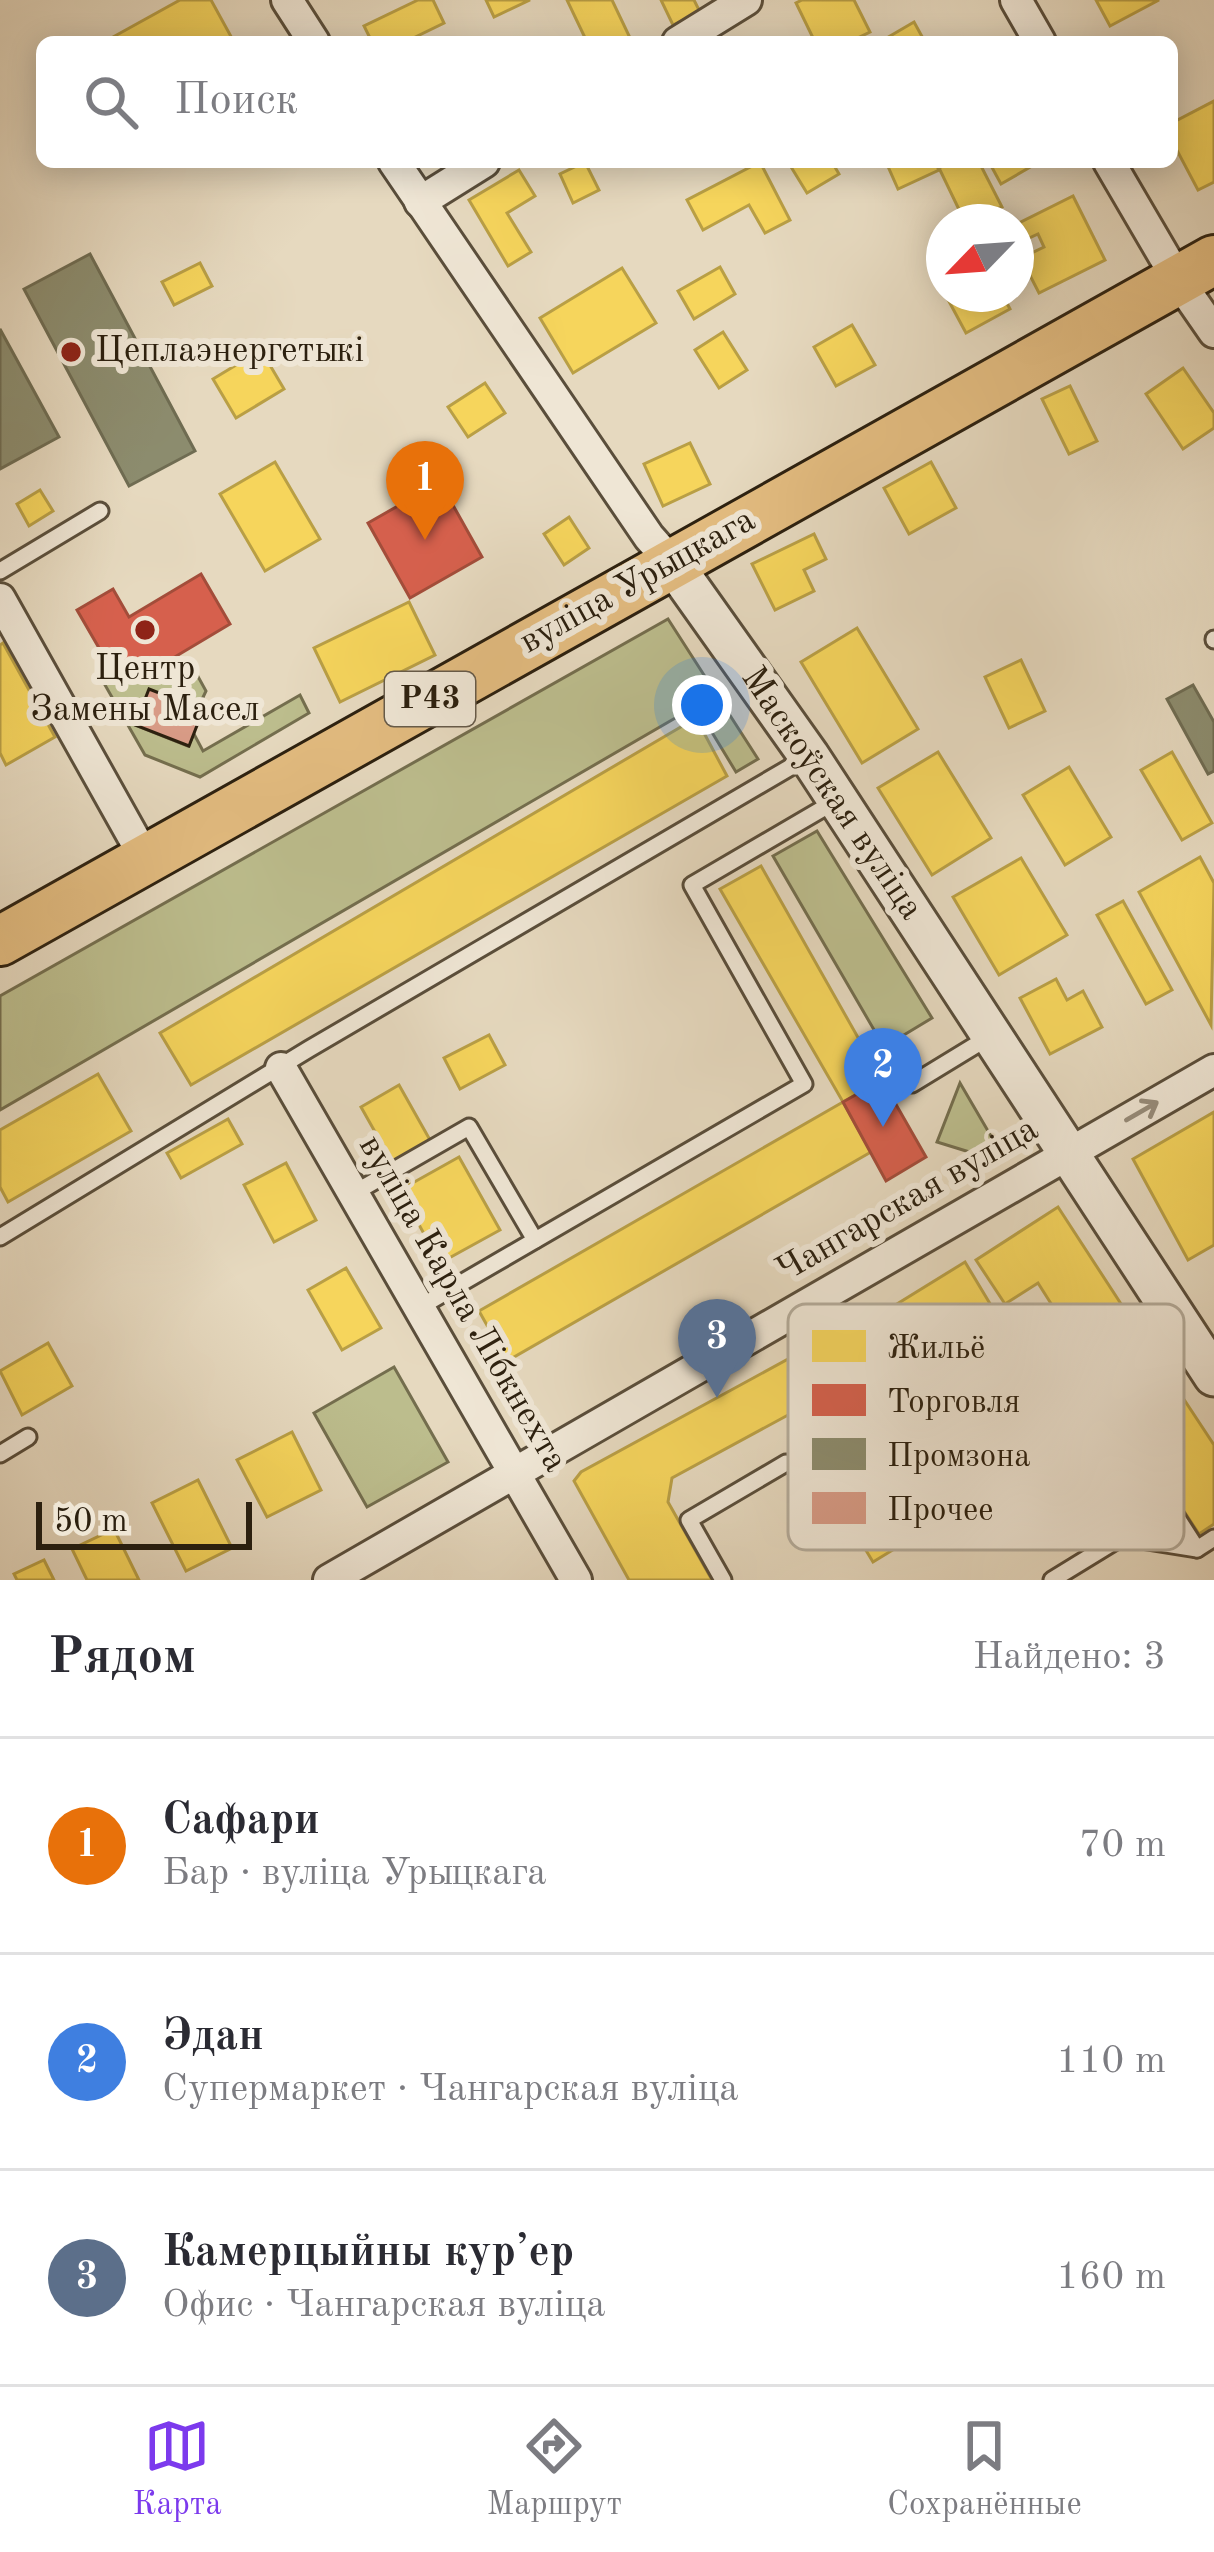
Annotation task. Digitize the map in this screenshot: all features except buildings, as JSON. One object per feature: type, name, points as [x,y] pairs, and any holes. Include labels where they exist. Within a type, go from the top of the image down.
[{"type":"main road","name":"вуліца Урыцкага","points":[[0,940],[1196,270]]},
{"type":"street","points":[[286,0],[310,36]]},
{"type":"street","points":[[688,36],[746,0]]},
{"type":"street","points":[[1016,0],[1037,36]]},
{"type":"street","name":"Маскоўская вуліца","points":[[398,168],[649,537],[809,757],[1167,1304]]},
{"type":"street","points":[[421,202],[475,168]]},
{"type":"street","points":[[1114,168],[1196,270],[1214,332]]},
{"type":"street","points":[[0,599],[145,857]]},
{"type":"street","name":"вуліца Карла Лібкнехта","points":[[281,1068],[576,1580]]},
{"type":"street","name":"Чангарская вуліца","points":[[809,1304],[1214,1070]]},
{"type":"street","name":"Чангарская вуліца","points":[[329,1580],[788,1316]]},
{"type":"street","name":"Маскоўская вуліца","points":[[1184,1329],[1212,1366]]},
{"type":"lane","points":[[0,571],[100,512]]},
{"type":"lane","points":[[0,1238],[809,757]]},
{"type":"lane","points":[[420,1307],[804,1084],[692,885],[837,800]]},
{"type":"lane","points":[[912,1084],[992,1036]]},
{"type":"lane","points":[[354,1193],[469,1126],[535,1240]]},
{"type":"lane","points":[[0,1454],[28,1438]]},
{"type":"lane","points":[[723,1580],[689,1520],[786,1463]]},
{"type":"lane","points":[[1184,1529],[1197,1549]]},
{"type":"lane","points":[[1184,1547],[1197,1549],[1214,1538]]},
{"type":"lane","points":[[1052,1580],[1101,1550]]},
{"type":"green space","points":[[668,619],[758,759],[736,772],[696,706],[0,1110],[0,996]]},
{"type":"green space","points":[[190,662],[206,691],[198,708],[135,725],[188,746],[194,734],[203,751],[300,695],[309,713],[200,777],[145,755],[101,678],[165,676]]},
{"type":"green space","points":[[817,831],[932,1018],[884,1047],[773,856]]},
{"type":"green space","points":[[960,1083],[995,1143],[976,1154],[937,1142]]},
{"type":"green space","points":[[394,1367],[448,1462],[367,1507],[314,1413]]},
{"type":"place","name":"Цеплаэнергетыкі","points":[[71,352]]},
{"type":"place","name":"Сафари","points":[[425,540]]},
{"type":"place","name":"Центр Замены Масел","points":[[145,630]]},
{"type":"place","name":"Эдан","points":[[883,1127]]},
{"type":"place","name":"Камерцыйны курʼер","points":[[717,1398]]}]
